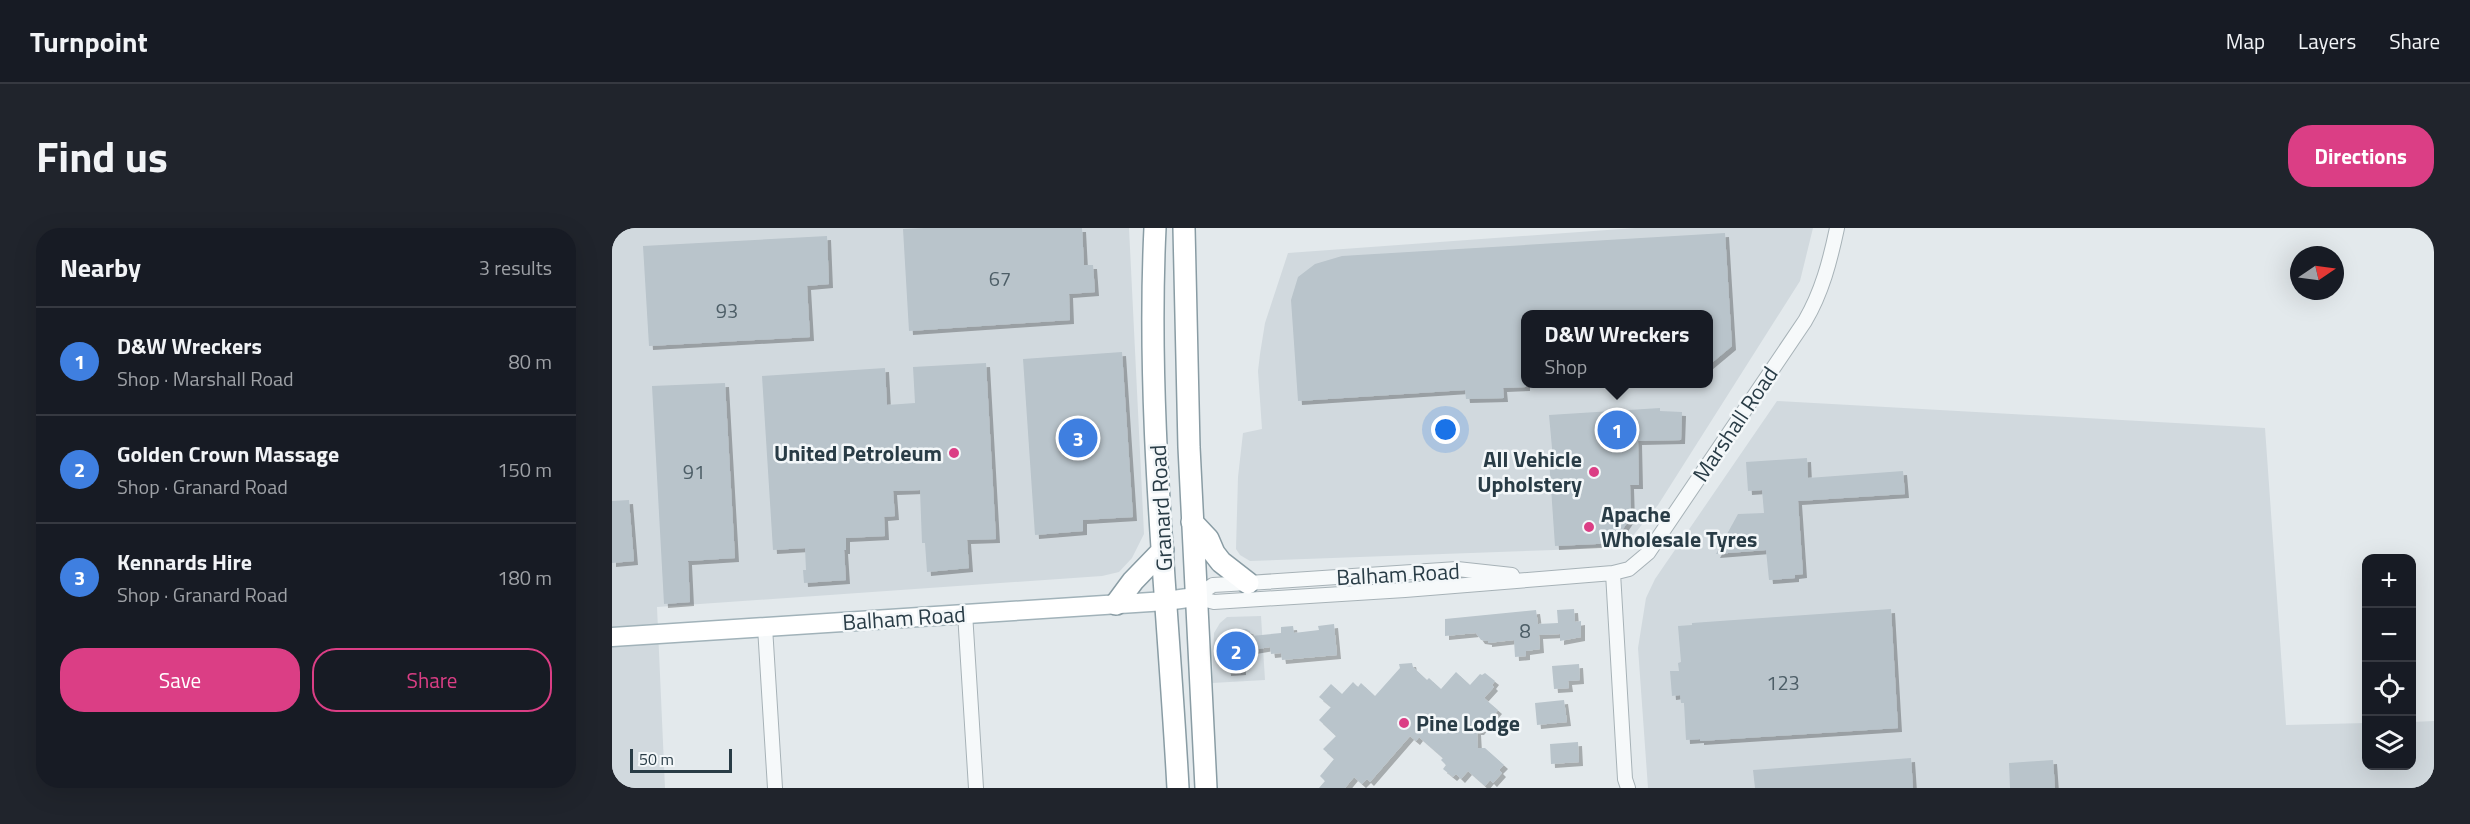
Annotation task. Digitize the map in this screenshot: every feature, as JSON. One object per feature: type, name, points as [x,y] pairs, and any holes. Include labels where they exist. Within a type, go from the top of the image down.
[{"type":"highway","points":[[1147,228],[1151,302]]},
{"type":"highway","name":"Granard Road","points":[[1155,228],[1151,302],[1178,788]]},
{"type":"highway","name":"Granard Road","points":[[1184,228],[1184,308],[1192,522],[1206,788]]},
{"type":"highway","points":[[1192,522],[1208,539],[1221,562],[1248,583]]},
{"type":"highway","points":[[1116,604],[1133,581],[1163,550]]},
{"type":"main road","name":"Balham Road","points":[[612,636],[1166,601],[1195,597]]},
{"type":"street","name":"Marshall Road","points":[[1613,573],[1629,569],[1648,553],[1805,321],[1815,304],[1828,268],[1837,228]]},
{"type":"street","name":"Balham Road","points":[[1195,597],[1213,585],[1457,569],[1532,579]]},
{"type":"street","name":"Balham Road","points":[[1195,597],[1214,602],[1405,590],[1613,573]]},
{"type":"street","points":[[1613,573],[1625,785]]},
{"type":"street","points":[[965,613],[976,788]]},
{"type":"street","points":[[765,627],[775,788]]},
{"type":"shaded area","points":[[612,228],[1129,228],[1144,534],[1132,558],[1119,572],[1102,576],[657,607],[665,788],[612,788]]},
{"type":"shaded area","points":[[1635,228],[1813,228],[1800,281],[1658,505],[1627,543],[1618,546],[1250,561],[1240,555],[1236,549],[1238,477],[1243,433],[1262,429],[1258,371],[1265,323],[1288,253]]},
{"type":"shaded area","points":[[1777,401],[2265,428],[2286,725],[2362,723],[2362,770],[2416,770],[2416,722],[2434,721],[2434,788],[1648,788],[1638,648],[1646,598],[1655,579]]},
{"type":"shaded area","points":[[1261,616],[1265,680],[1212,683],[1214,633],[1220,623],[1227,617]]},
{"type":"building","points":[[1082,228],[1084,265],[1093,265],[1095,292],[1069,294],[1070,320],[909,331],[903,229]]},
{"type":"building","points":[[1725,233],[1732,346],[1713,362],[1713,310],[1521,310],[1521,387],[1503,388],[1504,398],[1466,399],[1465,390],[1298,401],[1291,300],[1298,277],[1315,264],[1342,256]]},
{"type":"building","points":[[827,236],[829,284],[807,286],[810,337],[649,346],[643,246]]},
{"type":"building","points":[[1122,352],[1133,517],[1083,520],[1083,531],[1035,535],[1023,359]]},
{"type":"building","points":[[986,363],[996,539],[967,540],[969,568],[927,572],[925,543],[922,543],[920,490],[893,491],[895,516],[884,517],[885,536],[846,538],[846,550],[844,550],[846,580],[804,583],[805,548],[773,550],[762,376],[885,368],[887,405],[915,403],[913,367]]},
{"type":"building","points":[[725,383],[735,558],[688,561],[690,602],[664,604],[652,386]]},
{"type":"building","points":[[1660,408],[1660,411],[1682,412],[1681,440],[1638,441],[1639,485],[1630,485],[1631,517],[1617,538],[1617,543],[1555,546],[1549,459],[1553,459],[1549,415]]},
{"type":"building","points":[[1807,458],[1808,478],[1903,471],[1905,494],[1798,501],[1803,574],[1795,575],[1795,578],[1769,580],[1766,550],[1716,554],[1738,514],[1764,513],[1762,490],[1748,491],[1746,462]]},
{"type":"building","points":[[629,500],[634,561],[612,563],[612,501]]},
{"type":"building","points":[[1574,609],[1575,622],[1581,621],[1581,637],[1560,641],[1560,634],[1539,635],[1540,649],[1526,651],[1526,656],[1515,657],[1514,640],[1488,643],[1488,641],[1481,640],[1476,633],[1445,636],[1445,619],[1536,610],[1538,624],[1558,623],[1557,610]]},
{"type":"building","points":[[1891,609],[1898,728],[1686,740],[1684,703],[1681,703],[1680,695],[1672,696],[1670,671],[1679,671],[1678,663],[1681,662],[1678,626],[1692,625],[1692,623]]},
{"type":"building","points":[[1334,624],[1337,655],[1282,660],[1281,653],[1271,654],[1270,647],[1241,652],[1242,671],[1227,672],[1225,641],[1231,637],[1231,631],[1246,629],[1250,631],[1251,636],[1281,633],[1281,627],[1293,626],[1294,633],[1319,630],[1318,626]]},
{"type":"building","name":"Pine Lodge","points":[[1412,663],[1413,667],[1427,680],[1429,678],[1441,689],[1456,672],[1470,685],[1480,674],[1485,673],[1495,681],[1492,685],[1494,687],[1484,698],[1498,710],[1480,731],[1477,731],[1478,748],[1485,748],[1504,765],[1499,770],[1502,773],[1493,783],[1490,780],[1485,786],[1468,771],[1461,779],[1456,774],[1453,777],[1443,769],[1446,765],[1441,760],[1443,758],[1419,737],[1416,741],[1410,736],[1370,782],[1367,779],[1362,784],[1354,777],[1345,788],[1319,788],[1325,781],[1320,776],[1334,759],[1323,749],[1336,736],[1319,720],[1331,707],[1319,697],[1331,684],[1342,694],[1353,682],[1358,687],[1361,683],[1375,696],[1400,668],[1399,664]]},
{"type":"building","points":[[1579,664],[1580,680],[1568,681],[1569,688],[1554,689],[1552,666]]},
{"type":"building","points":[[1564,700],[1567,722],[1537,725],[1535,703]]},
{"type":"building","points":[[1578,742],[1579,762],[1551,764],[1550,744]]},
{"type":"building","points":[[1911,758],[1913,788],[1755,788],[1753,770]]},
{"type":"building","points":[[2053,760],[2055,788],[2010,788],[2009,763]]},
{"type":"place","name":"D&W Wreckers","points":[[1617,430]]},
{"type":"place","name":"Kennards Hire","points":[[1078,438]]},
{"type":"place","name":"United Petroleum","points":[[954,453]]},
{"type":"place","name":"All Vehicle Upholstery","points":[[1594,472]]},
{"type":"place","name":"Apache Wholesale Tyres","points":[[1589,527]]},
{"type":"place","name":"Golden Crown Massage","points":[[1236,651]]},
{"type":"place","name":"Pine Lodge","points":[[1404,723]]}]
